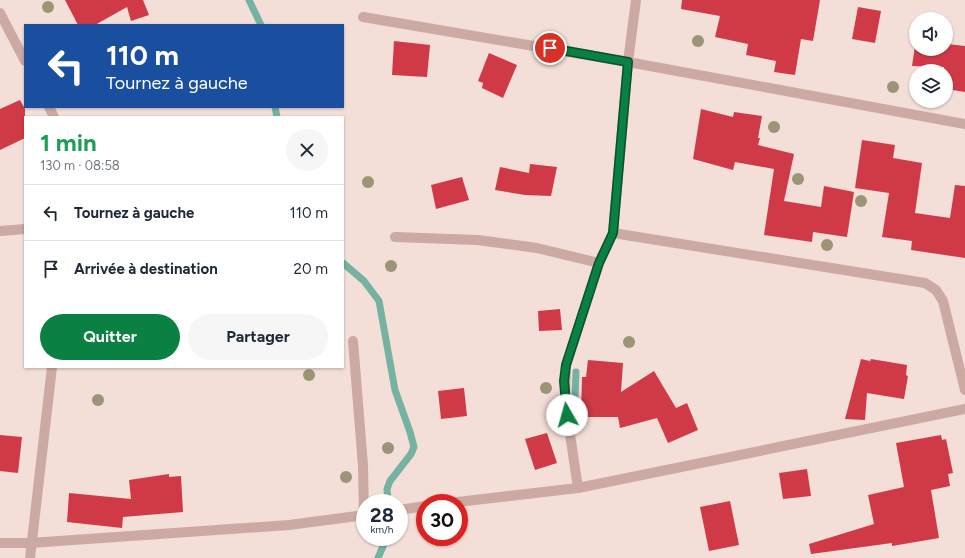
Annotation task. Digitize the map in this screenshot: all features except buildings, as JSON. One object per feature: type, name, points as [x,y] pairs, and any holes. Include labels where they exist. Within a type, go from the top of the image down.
[{"type":"street","points":[[578,488],[565,401],[564,381],[566,365],[599,263],[613,233],[628,62],[636,0]]},
{"type":"street","points":[[0,13],[24,59]]},
{"type":"street","points":[[363,17],[628,62],[965,124]]},
{"type":"street","points":[[0,231],[24,229]]},
{"type":"street","points":[[613,233],[925,283],[936,290],[943,301],[965,390]]},
{"type":"street","points":[[395,237],[478,240],[538,248],[599,263]]},
{"type":"street","points":[[353,341],[364,494]]},
{"type":"street","points":[[30,558],[30,543],[52,368]]},
{"type":"street","points":[[468,501],[578,488],[965,409]]},
{"type":"street","points":[[0,543],[30,543],[289,525],[356,516]]},
{"type":"waterway","points":[[249,0],[261,24]]},
{"type":"waterway","points":[[275,108],[277,116]]},
{"type":"waterway","points":[[344,264],[364,281],[379,301],[395,390],[414,447],[411,454],[390,481],[387,489],[387,494]]},
{"type":"waterway","points":[[576,372],[575,397],[577,426]]},
{"type":"waterway","points":[[378,558],[383,546]]},
{"type":"route","points":[[550,48],[628,62],[613,233],[599,263],[566,365],[564,381],[567,415]]}]
